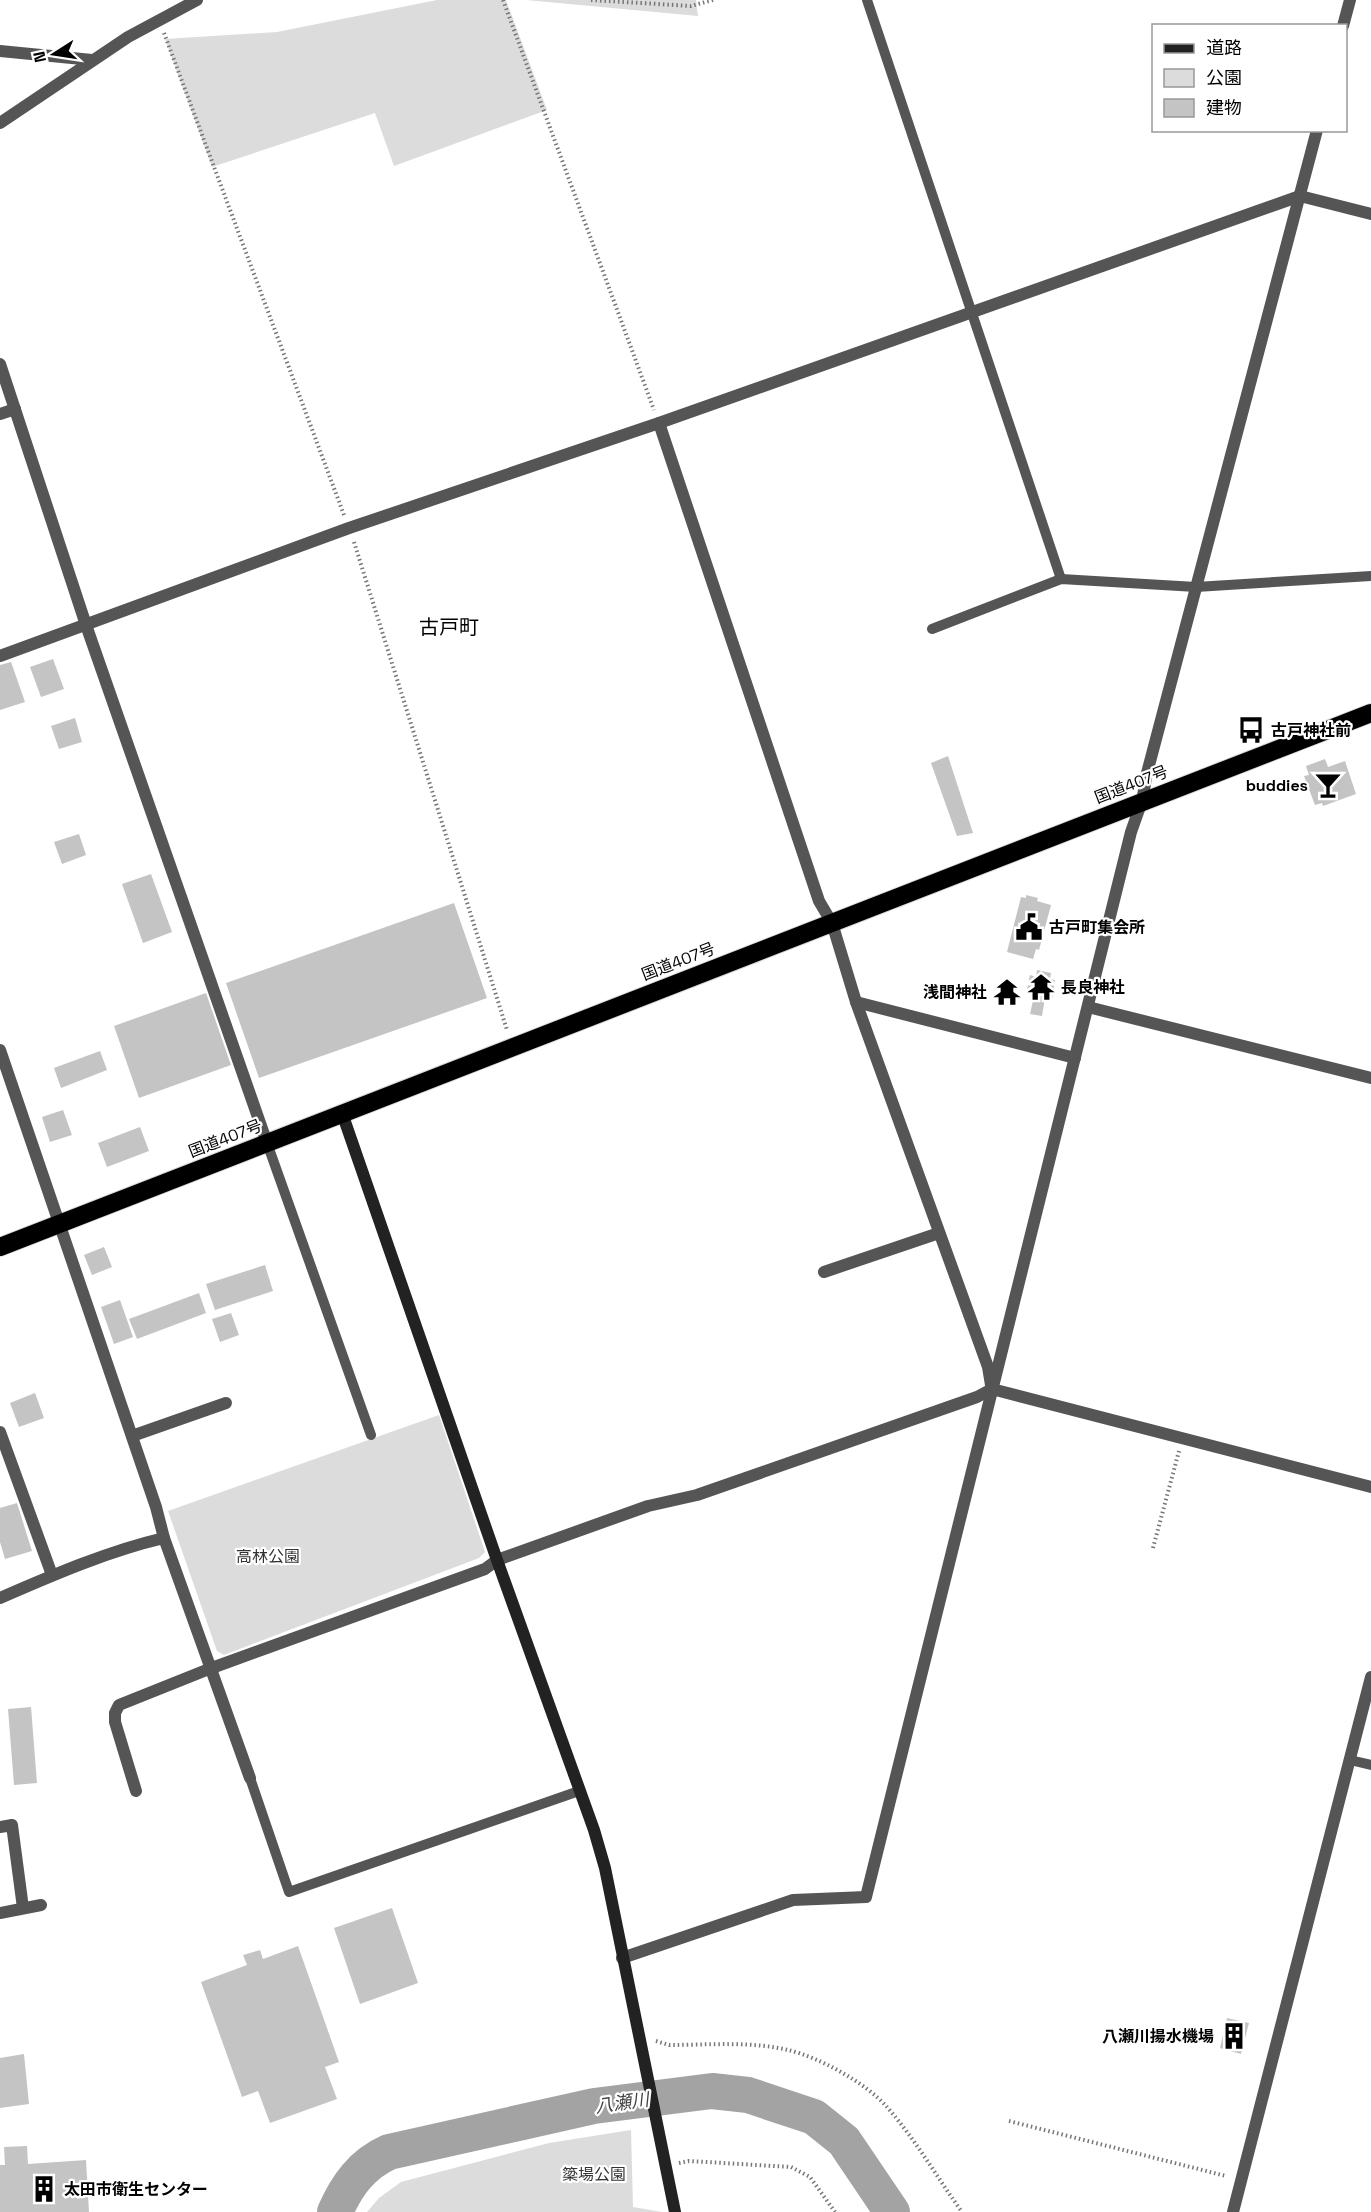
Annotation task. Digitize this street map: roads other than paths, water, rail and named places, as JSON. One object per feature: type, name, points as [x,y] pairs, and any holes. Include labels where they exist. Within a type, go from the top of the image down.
[{"type":"highway","name":"国道407号","points":[[0,1247],[1371,713]]},
{"type":"street","points":[[0,123],[128,37],[196,0]]},
{"type":"street","points":[[1344,24],[1350,0]]},
{"type":"street","points":[[0,51],[92,60]]},
{"type":"street","points":[[622,1958],[793,1900],[866,1897],[1131,832],[1142,801],[1147,773],[1316,132]]},
{"type":"street","points":[[0,656],[349,528],[659,423],[1300,196],[1371,214]]},
{"type":"street","points":[[0,364],[86,625],[267,1143]]},
{"type":"street","points":[[0,414],[15,409]]},
{"type":"street","points":[[659,423],[815,889],[832,923],[856,1002],[988,1368],[992,1389]]},
{"type":"street","points":[[856,1002],[1075,1058]]},
{"type":"street","points":[[1088,1007],[1371,1078]]},
{"type":"street","points":[[0,1050],[156,1507],[164,1538],[209,1669],[250,1778]]},
{"type":"street","points":[[342,1113],[497,1560],[594,1830],[604,1868],[675,2212]]},
{"type":"street","points":[[824,1272],[939,1233]]},
{"type":"street","points":[[136,1791],[115,1722],[115,1713],[119,1705],[209,1669],[485,1569],[497,1560],[648,1506],[697,1495],[977,1397],[992,1389],[1371,1487]]},
{"type":"street","points":[[132,1436],[226,1403]]},
{"type":"street","points":[[0,1432],[52,1575]]},
{"type":"street","points":[[0,1598],[52,1575],[145,1542],[164,1538]]},
{"type":"street","points":[[1233,2212],[1371,1677]]},
{"type":"street","points":[[0,1827],[12,1825],[23,1908]]},
{"type":"street","points":[[0,1912],[40,1905]]},
{"type":"lane","points":[[867,0],[1061,579]]},
{"type":"lane","points":[[932,628],[1061,579],[1196,587],[1371,576]]},
{"type":"lane","points":[[267,1143],[371,1435]]},
{"type":"lane","points":[[1350,1760],[1371,1765]]},
{"type":"lane","points":[[250,1778],[289,1892],[579,1791]]},
{"type":"waterway","name":"八瀬川","points":[[335,2212],[356,2176],[379,2157],[389,2152],[594,2106],[712,2091],[748,2095],[814,2117],[844,2141],[892,2212]]},
{"type":"place","name":"古戸神社前","points":[[1251,730]]},
{"type":"place","name":"buddies","points":[[1328,785]]},
{"type":"place","name":"古戸町集会所","points":[[1029,927]]},
{"type":"place","name":"長良神社","points":[[1041,987]]},
{"type":"place","name":"浅間神社","points":[[1007,992]]},
{"type":"place","name":"八瀬川揚水機場","points":[[1234,2036]]},
{"type":"place","name":"太田市衛生センター","points":[[44,2189]]},
{"type":"district","name":"古戸町","points":[[449,627]]},
{"type":"park label","name":"高林公園","points":[[268,1556]]},
{"type":"park label","name":"簗場公園","points":[[594,2174]]}]
